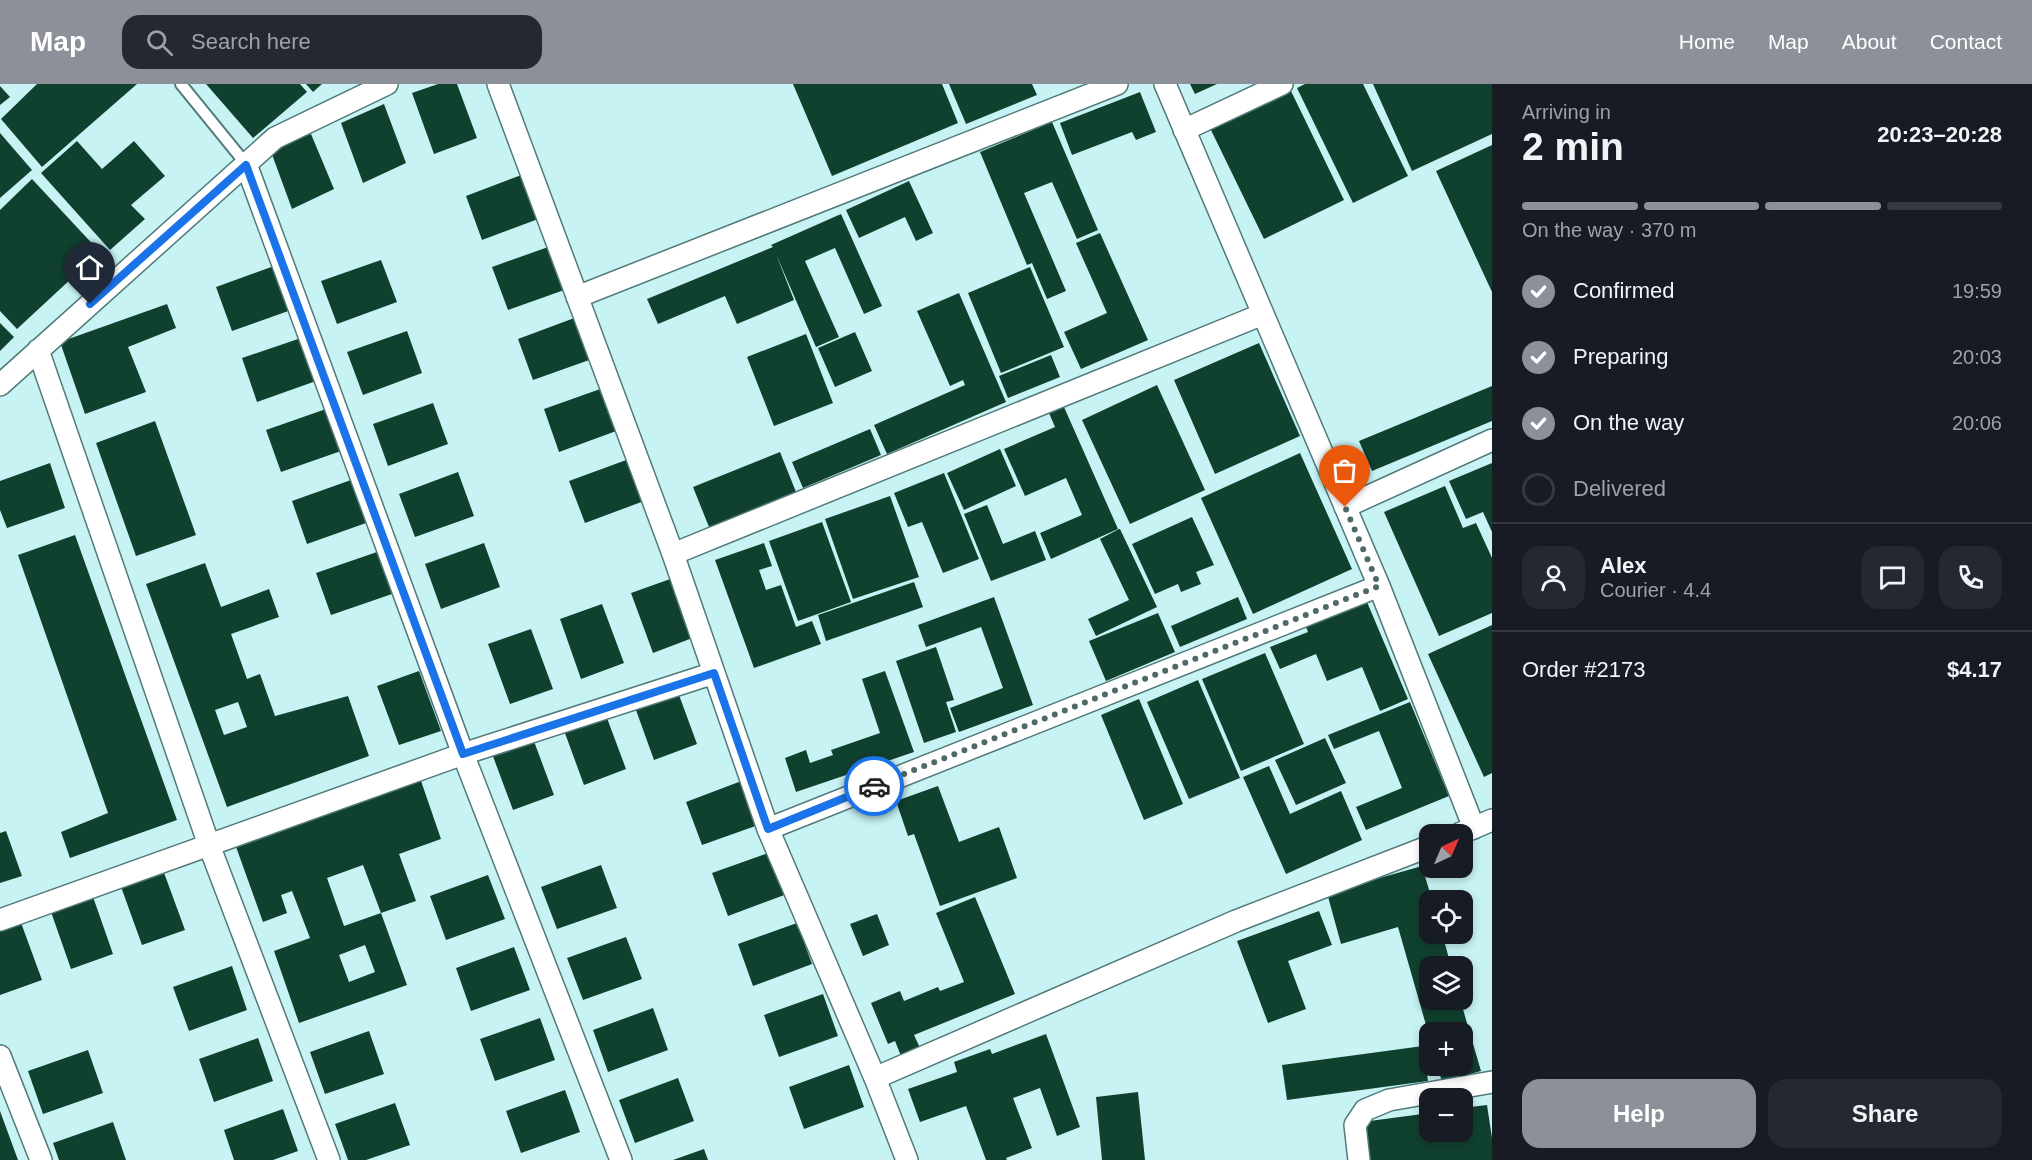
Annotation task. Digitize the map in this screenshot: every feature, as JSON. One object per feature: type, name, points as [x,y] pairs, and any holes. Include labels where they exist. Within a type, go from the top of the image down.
[{"type":"street","points":[[0,385],[275,138],[387,84]]},
{"type":"street","points":[[498,84],[672,554],[768,829],[875,1078],[907,1160]]},
{"type":"street","points":[[577,297],[1117,84]]},
{"type":"street","points":[[1165,84],[1379,586],[1475,827]]},
{"type":"street","points":[[1184,130],[1282,84]]},
{"type":"street","points":[[246,165],[463,754],[621,1160]]},
{"type":"street","points":[[672,554],[1263,314]]},
{"type":"street","points":[[38,350],[209,845],[329,1160]]},
{"type":"street","points":[[1345,507],[1492,440]]},
{"type":"street","points":[[768,829],[1379,586]]},
{"type":"street","points":[[0,920],[463,754],[714,673]]},
{"type":"street","points":[[875,1078],[1236,921],[1419,850]]},
{"type":"street","points":[[0,1056],[41,1160]]},
{"type":"street","points":[[1359,1160],[1355,1125],[1365,1110],[1389,1100],[1492,1082]]},
{"type":"lane","points":[[181,84],[246,165]]},
{"type":"building","points":[[37,84],[137,84],[42,167],[1,119]]},
{"type":"building","points":[[206,84],[300,84],[307,92],[253,138]]},
{"type":"building","points":[[306,84],[322,84],[313,92]]},
{"type":"building","points":[[438,84],[457,84],[477,138],[434,154],[412,93]]},
{"type":"building","points":[[793,84],[942,84],[958,123],[832,176]]},
{"type":"building","points":[[949,84],[1032,84],[1037,95],[966,124]]},
{"type":"building","points":[[1190,84],[1217,84],[1195,94]]},
{"type":"building","points":[[1305,84],[1363,84],[1408,176],[1353,203],[1297,88]]},
{"type":"building","points":[[1373,84],[1492,84],[1492,134],[1412,171]]},
{"type":"building","points":[[0,86],[10,97],[0,105]]},
{"type":"building","points":[[1290,89],[1344,200],[1264,239],[1210,128]]},
{"type":"building","points":[[1140,92],[1156,132],[1136,140],[1132,132],[1072,155],[1060,123]]},
{"type":"building","points":[[384,104],[406,163],[363,183],[341,123]]},
{"type":"building","points":[[1052,122],[1098,230],[1077,239],[1052,182],[1024,193],[1066,291],[1047,299],[1032,263],[1027,265],[980,152]]},
{"type":"building","points":[[0,133],[32,170],[0,198]]},
{"type":"building","points":[[311,134],[334,189],[292,209],[270,149]]},
{"type":"building","points":[[77,141],[102,169],[134,141],[165,176],[131,205],[145,219],[110,250],[41,173]]},
{"type":"building","points":[[1492,145],[1492,292],[1436,171]]},
{"type":"building","points":[[524,174],[541,218],[482,240],[466,196]]},
{"type":"building","points":[[32,179],[100,252],[17,329],[0,311],[0,210]]},
{"type":"building","points":[[909,181],[933,233],[916,241],[905,217],[859,238],[846,210]]},
{"type":"building","points":[[841,214],[882,306],[864,314],[835,248],[805,261],[839,337],[816,347],[776,254],[794,300],[737,324],[725,296],[658,324],[647,299],[773,247],[771,245]]},
{"type":"building","points":[[1100,233],[1148,340],[1081,369],[1064,332],[1107,313],[1076,243]]},
{"type":"building","points":[[551,246],[567,289],[508,310],[492,267]]},
{"type":"building","points":[[381,260],[397,302],[337,324],[321,281]]},
{"type":"building","points":[[274,266],[291,310],[232,331],[216,287]]},
{"type":"building","points":[[1030,267],[1064,347],[1001,373],[968,293]]},
{"type":"building","points":[[959,293],[1006,402],[887,454],[874,425],[965,385],[963,380],[950,386],[917,311]]},
{"type":"building","points":[[167,304],[176,328],[128,347],[146,392],[85,414],[60,342]]},
{"type":"building","points":[[577,317],[592,359],[533,380],[518,339]]},
{"type":"building","points":[[0,323],[14,337],[0,351]]},
{"type":"building","points":[[407,331],[422,373],[363,395],[347,352]]},
{"type":"building","points":[[855,332],[872,371],[835,387],[818,348]]},
{"type":"building","points":[[806,334],[833,403],[774,426],[747,357]]},
{"type":"building","points":[[301,338],[316,381],[257,402],[242,358]]},
{"type":"building","points":[[1259,343],[1300,436],[1215,474],[1174,380]]},
{"type":"building","points":[[1051,355],[1060,377],[1008,398],[999,376]]},
{"type":"building","points":[[1157,385],[1205,490],[1130,524],[1082,420]]},
{"type":"building","points":[[1492,386],[1492,421],[1372,471],[1359,441]]},
{"type":"building","points":[[603,388],[619,430],[559,452],[544,409]]},
{"type":"building","points":[[433,403],[448,444],[388,466],[373,424]]},
{"type":"building","points":[[1064,407],[1118,529],[1051,559],[1040,533],[1082,515],[1066,478],[1025,496],[1004,449],[1055,427],[1049,413]]},
{"type":"building","points":[[326,409],[341,451],[281,472],[266,430]]},
{"type":"building","points":[[155,421],[196,535],[136,556],[96,443]]},
{"type":"building","points":[[870,429],[881,455],[803,488],[792,462]]},
{"type":"building","points":[[1000,449],[1016,486],[964,510],[947,473]]},
{"type":"building","points":[[780,452],[798,497],[711,532],[693,487]]},
{"type":"building","points":[[1300,453],[1352,569],[1253,614],[1201,498]]},
{"type":"building","points":[[629,459],[644,501],[585,523],[569,481]]},
{"type":"building","points":[[50,463],[65,508],[7,528],[0,510],[0,481]]},
{"type":"building","points":[[1492,463],[1492,532],[1483,512],[1466,519],[1449,481]]},
{"type":"building","points":[[458,472],[474,516],[415,537],[399,494]]},
{"type":"building","points":[[944,473],[979,559],[943,573],[922,522],[908,527],[894,493]]},
{"type":"building","points":[[351,480],[366,523],[307,544],[292,501]]},
{"type":"building","points":[[1445,486],[1463,528],[1476,523],[1492,558],[1492,613],[1439,636],[1384,512]]},
{"type":"building","points":[[890,496],[919,577],[853,599],[825,519]]},
{"type":"building","points":[[987,505],[1003,544],[1035,531],[1046,560],[991,581],[964,514]]},
{"type":"building","points":[[1192,517],[1214,565],[1196,572],[1201,584],[1181,592],[1178,584],[1155,594],[1132,544]]},
{"type":"building","points":[[822,522],[851,602],[798,621],[769,541]]},
{"type":"building","points":[[1120,529],[1157,607],[1096,636],[1088,619],[1129,600],[1100,539]]},
{"type":"building","points":[[75,535],[177,820],[70,858],[61,832],[108,813],[18,555]]},
{"type":"building","points":[[484,543],[500,587],[441,609],[425,564]]},
{"type":"building","points":[[764,543],[772,566],[759,570],[766,590],[781,585],[796,627],[812,621],[821,644],[754,668],[715,560]]},
{"type":"building","points":[[377,552],[392,594],[331,615],[316,573]]},
{"type":"building","points":[[205,563],[221,607],[269,589],[279,617],[231,634],[247,679],[260,674],[275,716],[348,696],[369,756],[227,807],[146,584]],"holes":[[[238,702],[247,727],[224,735],[215,710]]]},
{"type":"building","points":[[673,578],[695,637],[653,653],[631,593]]},
{"type":"building","points":[[914,582],[923,607],[826,641],[818,615]]},
{"type":"building","points":[[994,597],[1033,705],[959,732],[950,708],[1003,688],[981,627],[926,647],[918,625]]},
{"type":"building","points":[[1238,597],[1247,619],[1180,647],[1171,626]]},
{"type":"building","points":[[1367,602],[1408,699],[1380,711],[1362,667],[1327,681],[1316,654],[1280,669],[1270,647],[1308,632],[1306,627]]},
{"type":"building","points":[[602,604],[624,663],[581,679],[560,619]]},
{"type":"building","points":[[1158,613],[1175,652],[1106,681],[1089,641]]},
{"type":"building","points":[[1492,625],[1492,773],[1484,777],[1428,654]]},
{"type":"building","points":[[531,629],[553,689],[510,704],[488,644]]},
{"type":"building","points":[[936,647],[954,700],[946,702],[956,732],[924,743],[896,661]]},
{"type":"building","points":[[1265,653],[1304,744],[1241,771],[1202,679]]},
{"type":"building","points":[[419,671],[441,731],[399,745],[377,686]]},
{"type":"building","points":[[885,671],[914,752],[796,792],[785,758],[806,750],[810,763],[833,755],[831,750],[880,733],[862,679]]},
{"type":"building","points":[[1198,680],[1240,778],[1189,799],[1147,702]]},
{"type":"building","points":[[675,684],[697,744],[654,760],[632,699]]},
{"type":"building","points":[[1139,699],[1183,804],[1144,820],[1101,715]]},
{"type":"building","points":[[1410,702],[1449,796],[1366,830],[1356,807],[1402,788],[1379,731],[1334,749],[1328,735]]},
{"type":"building","points":[[604,710],[626,769],[584,785],[562,725]]},
{"type":"building","points":[[532,736],[554,795],[513,810],[491,751]]},
{"type":"building","points":[[1325,738],[1346,783],[1296,805],[1275,760]]},
{"type":"building","points":[[1269,766],[1290,814],[1341,791],[1362,840],[1286,874],[1243,777]]},
{"type":"building","points":[[420,778],[441,839],[399,854],[416,901],[381,913],[407,985],[299,1023],[274,951],[310,938],[292,891],[281,895],[287,913],[263,922],[235,844]],"holes":[[[363,865],[381,913],[344,926],[327,878]],[[365,945],[375,972],[349,982],[339,955]]]},
{"type":"building","points":[[744,780],[761,824],[702,845],[686,802]]},
{"type":"building","points":[[938,786],[959,842],[999,827],[1017,878],[940,906],[914,834],[908,836],[896,801]]},
{"type":"building","points":[[6,831],[22,876],[0,883],[0,833]]},
{"type":"building","points":[[771,852],[787,894],[728,916],[712,873]]},
{"type":"building","points":[[601,865],[617,908],[557,929],[541,887]]},
{"type":"building","points":[[1419,867],[1419,878],[1426,878],[1429,890],[1419,890],[1419,944],[1445,944],[1448,956],[1419,956],[1419,1000],[1398,927],[1341,944],[1327,893]]},
{"type":"building","points":[[163,870],[185,930],[142,945],[120,884]]},
{"type":"building","points":[[488,875],[505,919],[446,940],[430,896]]},
{"type":"building","points":[[92,894],[113,954],[71,969],[50,909]]},
{"type":"building","points":[[975,897],[1015,994],[914,1035],[920,1048],[901,1056],[895,1041],[888,1044],[871,1003],[900,991],[904,1001],[938,987],[940,991],[964,982],[936,913]]},
{"type":"building","points":[[1319,911],[1332,945],[1288,961],[1306,1009],[1268,1023],[1237,941]]},
{"type":"building","points":[[877,914],[889,945],[863,956],[850,924]]},
{"type":"building","points":[[20,920],[42,980],[0,995],[0,927]]},
{"type":"building","points":[[797,923],[812,964],[753,986],[738,944]]},
{"type":"building","points":[[626,937],[642,979],[583,1000],[567,958]]},
{"type":"building","points":[[514,947],[530,990],[471,1011],[456,968]]},
{"type":"building","points":[[232,966],[247,1010],[189,1031],[173,987]]},
{"type":"building","points":[[823,994],[838,1036],[779,1057],[764,1015]]},
{"type":"building","points":[[653,1008],[668,1050],[608,1072],[593,1030]]},
{"type":"building","points":[[1422,1010],[1463,1010],[1467,1022],[1425,1022]]},
{"type":"building","points":[[540,1018],[555,1060],[495,1081],[480,1039]]},
{"type":"building","points":[[369,1031],[384,1074],[325,1094],[310,1052]]},
{"type":"building","points":[[1046,1034],[1080,1127],[1057,1136],[1040,1088],[1013,1098],[1032,1148],[1006,1158],[1007,1160],[986,1160],[966,1106],[920,1122],[908,1089],[957,1072],[954,1062],[990,1049],[992,1054]]},
{"type":"building","points":[[258,1038],[273,1081],[214,1102],[199,1059]]},
{"type":"building","points":[[1473,1044],[1481,1071],[1473,1073]]},
{"type":"building","points":[[1419,1047],[1419,1076],[1427,1076],[1428,1081],[1287,1100],[1282,1065]]},
{"type":"building","points":[[88,1050],[103,1093],[43,1114],[28,1071]]},
{"type":"building","points":[[849,1065],[864,1107],[804,1129],[789,1087]]},
{"type":"building","points":[[1440,1076],[1463,1076],[1442,1082]]},
{"type":"building","points":[[678,1078],[694,1121],[635,1143],[619,1100]]},
{"type":"building","points":[[565,1090],[580,1132],[521,1153],[506,1111]]},
{"type":"building","points":[[1138,1092],[1145,1160],[1102,1160],[1096,1097]]},
{"type":"building","points":[[395,1103],[410,1145],[366,1160],[348,1160],[335,1124]]},
{"type":"building","points":[[1487,1105],[1492,1138],[1492,1160],[1367,1160],[1362,1122],[1419,1114],[1419,1142],[1473,1142],[1473,1107]]},
{"type":"building","points":[[283,1109],[298,1151],[273,1160],[234,1160],[224,1130]]},
{"type":"building","points":[[0,1111],[18,1160],[0,1160]]},
{"type":"building","points":[[113,1122],[126,1160],[59,1160],[53,1143]]},
{"type":"building","points":[[704,1149],[708,1160],[673,1160]]},
{"type":"way so far","points":[[874,786],[1379,586],[1345,507]]},
{"type":"route","points":[[90,304],[246,165],[463,754],[714,673],[768,829],[874,786]]}]
